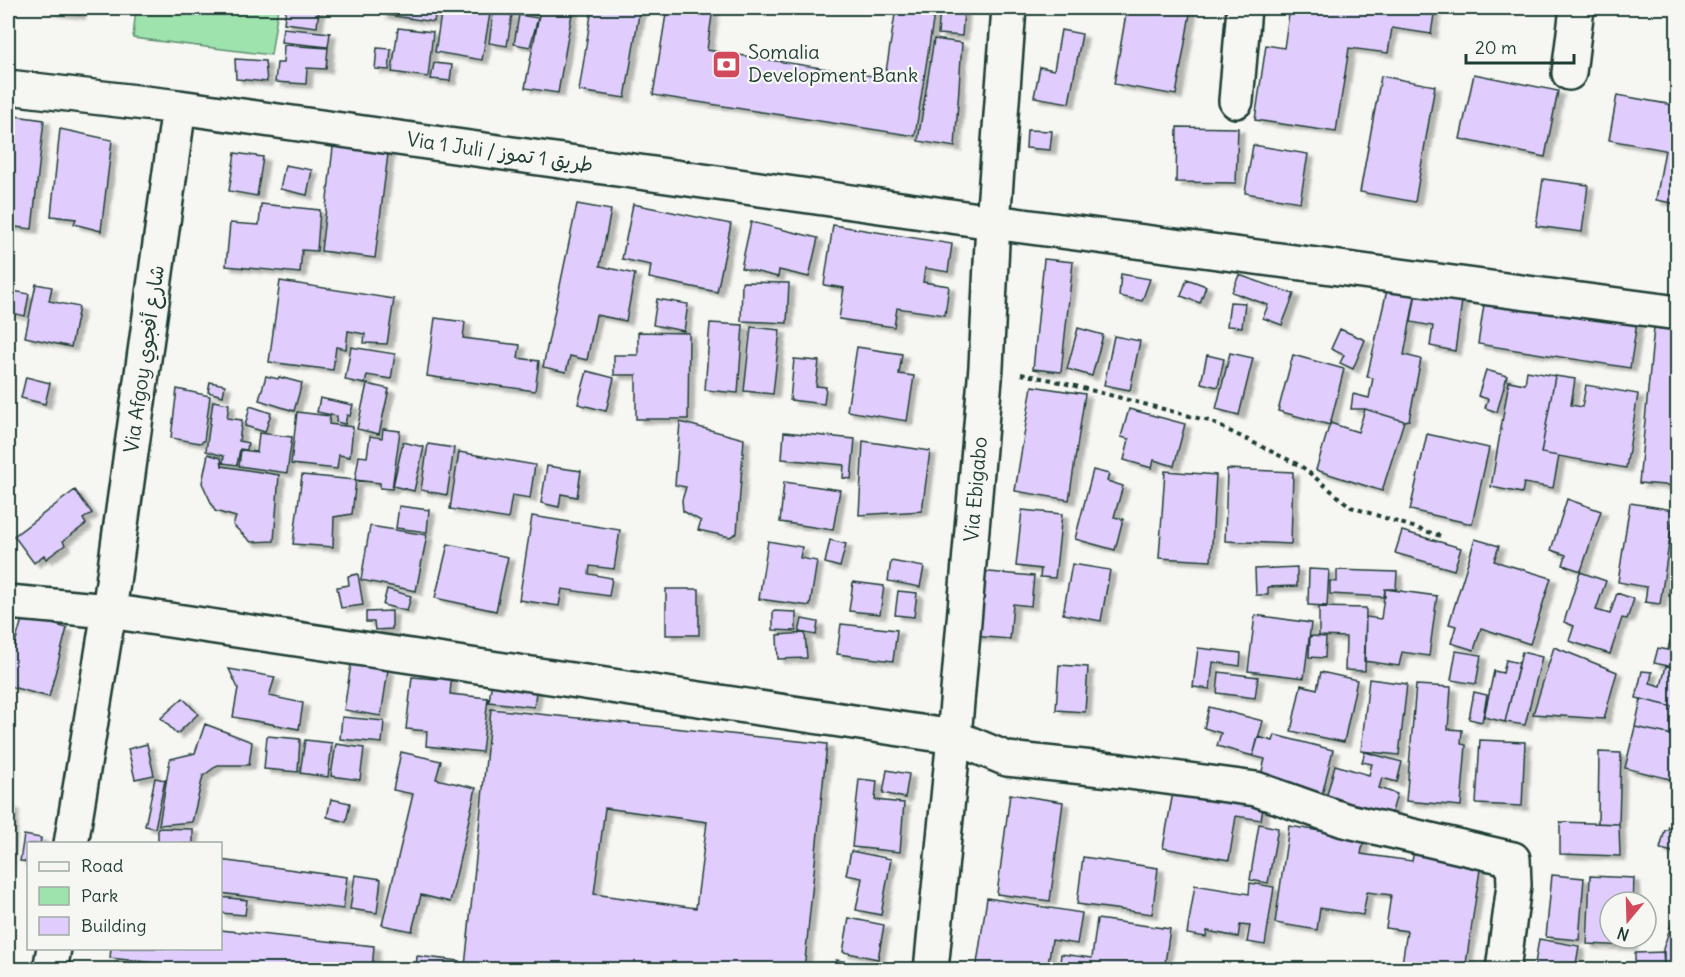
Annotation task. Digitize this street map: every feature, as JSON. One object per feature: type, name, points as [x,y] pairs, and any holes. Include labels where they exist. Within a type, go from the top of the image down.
[{"type":"street","name":"Via Ebigabo","points":[[931,969],[987,367],[993,222],[1009,8]]},
{"type":"street","points":[[1236,101],[1244,8]]},
{"type":"street","points":[[1569,73],[1577,8]]},
{"type":"street","name":"Via 1 Juli / طريق 1 تموز","points":[[8,87],[179,106],[993,222],[1677,313]]},
{"type":"street","name":"Via Afgoy شارع أفجوي","points":[[71,842],[109,611],[179,106]]},
{"type":"street","points":[[8,602],[109,611],[954,737],[1007,759],[1122,771],[1256,789],[1344,820],[1513,859],[1514,885],[1503,969]]},
{"type":"street","points":[[50,969],[54,950]]},
{"type":"path","points":[[987,367],[1052,380],[1209,421],[1300,466],[1352,507],[1444,537]]},
{"type":"green space","points":[[136,8],[278,8],[271,55],[133,38]]},
{"type":"building","points":[[49,8],[80,8],[79,15],[48,11]]},
{"type":"building","points":[[286,8],[319,8],[317,27],[284,23]]},
{"type":"building","points":[[382,8],[436,8],[434,22],[381,14]]},
{"type":"building","points":[[442,8],[491,8],[482,60],[435,52]]},
{"type":"building","points":[[494,8],[506,8],[505,14],[512,15],[507,46],[489,43]]},
{"type":"building","points":[[508,8],[573,8],[558,93],[525,88],[539,15],[507,12]]},
{"type":"building","points":[[592,8],[640,8],[625,98],[579,91]]},
{"type":"building","name":"Somalia Development Bank","points":[[667,8],[713,8],[707,50],[885,78],[896,8],[935,8],[915,136],[653,95]]},
{"type":"building","points":[[940,8],[964,9],[962,36],[938,34]]},
{"type":"building","points":[[1127,8],[1191,8],[1176,95],[1114,84]]},
{"type":"building","points":[[1290,8],[1435,8],[1431,34],[1392,28],[1388,53],[1349,48],[1336,132],[1255,120],[1266,45],[1284,48]]},
{"type":"building","points":[[519,15],[538,18],[530,47],[514,44]]},
{"type":"building","points":[[283,28],[330,33],[328,47],[281,42]]},
{"type":"building","points":[[398,28],[433,32],[428,77],[392,72]]},
{"type":"building","points":[[1061,30],[1082,34],[1069,103],[1034,97],[1040,67],[1054,70]]},
{"type":"building","points":[[934,39],[962,43],[955,147],[918,141]]},
{"type":"building","points":[[284,45],[328,48],[326,69],[307,68],[306,84],[275,82],[277,63],[283,63]]},
{"type":"building","points":[[377,48],[391,49],[389,70],[375,69]]},
{"type":"building","points":[[235,59],[265,61],[267,82],[236,79]]},
{"type":"building","points":[[434,63],[452,65],[450,81],[431,79]]},
{"type":"building","points":[[1474,74],[1558,91],[1545,157],[1460,139]]},
{"type":"building","points":[[1381,76],[1435,86],[1415,202],[1360,192]]},
{"type":"building","points":[[1617,95],[1678,106],[1678,204],[1656,200],[1665,150],[1609,140]]},
{"type":"building","points":[[8,115],[44,120],[32,229],[8,226]]},
{"type":"building","points":[[1177,127],[1238,128],[1236,183],[1176,182]]},
{"type":"building","points":[[60,129],[112,140],[101,231],[74,224],[76,219],[51,216]]},
{"type":"building","points":[[1027,130],[1052,131],[1050,150],[1026,148]]},
{"type":"building","points":[[334,139],[389,146],[375,258],[321,251]]},
{"type":"building","points":[[1253,145],[1308,154],[1300,202],[1245,193]]},
{"type":"building","points":[[235,153],[263,157],[257,196],[229,191]]},
{"type":"building","points":[[285,165],[312,170],[307,195],[280,189]]},
{"type":"building","points":[[1543,179],[1588,185],[1582,232],[1536,226]]},
{"type":"building","points":[[261,204],[320,210],[317,251],[302,250],[300,273],[226,266],[230,223],[259,225]]},
{"type":"building","points":[[577,204],[611,210],[600,266],[635,274],[626,321],[596,315],[587,360],[570,356],[566,372],[543,367]]},
{"type":"building","points":[[633,204],[731,224],[717,292],[649,278],[651,265],[622,259]]},
{"type":"building","points":[[751,222],[818,238],[809,277],[779,270],[778,277],[741,268]]},
{"type":"building","points":[[833,225],[952,244],[948,272],[925,268],[923,282],[949,286],[945,315],[897,308],[894,327],[839,319],[844,288],[824,285]]},
{"type":"building","points":[[1044,259],[1073,262],[1061,372],[1033,369]]},
{"type":"building","points":[[1121,274],[1150,279],[1142,301],[1119,296]]},
{"type":"building","points":[[1239,275],[1294,294],[1282,325],[1263,318],[1268,305],[1232,292]]},
{"type":"building","points":[[1187,279],[1206,286],[1200,303],[1181,296]]},
{"type":"building","points":[[280,281],[394,299],[387,344],[364,343],[365,334],[348,331],[346,349],[336,347],[333,370],[269,362]]},
{"type":"building","points":[[742,282],[789,283],[787,323],[741,321]]},
{"type":"building","points":[[36,284],[52,287],[49,301],[79,307],[71,347],[25,337]]},
{"type":"building","points":[[1417,287],[1463,294],[1455,351],[1430,346],[1433,326],[1411,322]]},
{"type":"building","points":[[8,290],[29,294],[25,316],[8,312]]},
{"type":"building","points":[[1387,290],[1415,296],[1404,355],[1421,359],[1409,420],[1404,421],[1365,409],[1351,409],[1353,394],[1369,398],[1373,378],[1367,377]]},
{"type":"building","points":[[1485,298],[1637,322],[1630,368],[1478,344]]},
{"type":"building","points":[[657,299],[688,304],[684,331],[653,325]]},
{"type":"building","points":[[1230,302],[1245,303],[1242,327],[1227,326]]},
{"type":"building","points":[[435,318],[465,322],[463,338],[520,345],[518,358],[539,361],[535,391],[427,376]]},
{"type":"building","points":[[710,323],[743,325],[738,393],[705,390]]},
{"type":"building","points":[[751,327],[780,330],[773,394],[744,391]]},
{"type":"building","points":[[1078,328],[1103,335],[1092,376],[1067,369]]},
{"type":"building","points":[[1654,328],[1678,330],[1678,486],[1639,483]]},
{"type":"building","points":[[1340,329],[1365,340],[1353,369],[1340,363],[1344,355],[1331,349]]},
{"type":"building","points":[[638,332],[689,333],[688,419],[636,419],[636,375],[614,375],[614,355],[638,355]]},
{"type":"building","points":[[1114,336],[1140,341],[1130,390],[1104,385]]},
{"type":"building","points":[[351,347],[395,354],[391,379],[367,375],[365,384],[345,380]]},
{"type":"building","points":[[857,347],[902,354],[899,374],[914,376],[907,421],[847,411]]},
{"type":"building","points":[[1230,353],[1253,358],[1239,415],[1216,409]]},
{"type":"building","points":[[1207,355],[1224,359],[1218,387],[1201,383]]},
{"type":"building","points":[[1293,355],[1344,369],[1330,425],[1278,411]]},
{"type":"building","points":[[794,359],[819,361],[816,386],[826,387],[824,404],[790,400]]},
{"type":"building","points":[[1486,370],[1507,376],[1497,412],[1485,408],[1488,399],[1478,396]]},
{"type":"building","points":[[587,371],[614,378],[606,411],[578,404]]},
{"type":"building","points":[[1527,371],[1555,376],[1541,453],[1559,456],[1553,488],[1524,483],[1522,493],[1491,487],[1509,381],[1525,384]]},
{"type":"building","points":[[266,376],[302,383],[294,411],[259,400]]},
{"type":"building","points":[[1555,376],[1575,379],[1571,405],[1582,407],[1586,385],[1638,394],[1626,468],[1541,453]]},
{"type":"building","points":[[26,377],[50,383],[45,404],[21,398]]},
{"type":"building","points":[[210,382],[225,385],[223,396],[208,392]]},
{"type":"building","points":[[367,384],[389,389],[379,434],[357,429]]},
{"type":"building","points":[[1032,386],[1085,394],[1069,500],[1015,491]]},
{"type":"building","points":[[177,389],[210,396],[204,441],[200,443],[171,438]]},
{"type":"building","points":[[320,398],[353,405],[345,424],[336,422],[337,416],[317,412]]},
{"type":"building","points":[[213,401],[229,404],[227,418],[242,420],[239,441],[248,443],[247,450],[240,449],[237,465],[223,463],[224,456],[206,451]]},
{"type":"building","points":[[250,406],[271,413],[265,432],[245,426]]},
{"type":"building","points":[[1129,409],[1185,424],[1174,466],[1154,460],[1152,468],[1124,460],[1129,439],[1121,437]]},
{"type":"building","points":[[1365,409],[1404,421],[1382,491],[1316,470],[1330,423],[1358,432]]},
{"type":"building","points":[[297,412],[330,416],[329,424],[353,427],[350,457],[339,455],[337,469],[291,464]]},
{"type":"building","points":[[680,422],[744,439],[737,533],[730,537],[698,530],[701,521],[683,511],[682,500],[686,487],[675,485]]},
{"type":"building","points":[[383,429],[400,431],[392,489],[380,488],[380,483],[355,480],[359,456],[367,457],[370,436],[382,438]]},
{"type":"building","points":[[784,432],[855,439],[851,479],[843,478],[844,465],[782,459]]},
{"type":"building","points":[[259,433],[292,437],[287,473],[239,466],[241,450],[257,452]]},
{"type":"building","points":[[1427,434],[1489,448],[1472,524],[1410,510]]},
{"type":"building","points":[[863,441],[930,451],[922,511],[859,515]]},
{"type":"building","points":[[403,442],[424,447],[414,491],[393,486]]},
{"type":"building","points":[[428,444],[454,448],[447,495],[421,490]]},
{"type":"building","points":[[459,452],[535,465],[530,498],[512,495],[508,519],[450,509]]},
{"type":"building","points":[[208,454],[221,458],[222,466],[279,475],[274,541],[251,542],[233,525],[236,517],[215,511],[202,483]]},
{"type":"building","points":[[547,466],[581,471],[577,497],[561,494],[559,507],[541,503]]},
{"type":"building","points":[[1227,469],[1293,472],[1291,544],[1225,541]]},
{"type":"building","points":[[1093,470],[1109,474],[1107,481],[1123,486],[1114,517],[1123,519],[1115,550],[1075,539]]},
{"type":"building","points":[[1165,471],[1216,475],[1211,561],[1159,558]]},
{"type":"building","points":[[302,475],[356,480],[352,514],[334,517],[333,547],[293,544]]},
{"type":"building","points":[[784,482],[840,490],[833,530],[780,522]]},
{"type":"building","points":[[75,490],[92,513],[83,519],[86,524],[63,541],[65,545],[46,559],[44,555],[34,563],[14,536]]},
{"type":"building","points":[[1567,499],[1601,511],[1581,571],[1563,565],[1566,555],[1551,550]]},
{"type":"building","points":[[1676,502],[1678,503],[1678,597],[1669,596]]},
{"type":"building","points":[[1630,503],[1674,510],[1660,604],[1645,602],[1647,587],[1618,582]]},
{"type":"building","points":[[399,506],[429,510],[427,532],[396,528]]},
{"type":"building","points":[[1022,510],[1062,514],[1055,578],[1040,577],[1041,569],[1016,566]]},
{"type":"building","points":[[532,516],[620,530],[614,569],[590,566],[589,574],[612,578],[609,596],[562,589],[559,606],[519,600]]},
{"type":"building","points":[[370,526],[427,535],[416,591],[361,580]]},
{"type":"building","points":[[1402,531],[1461,548],[1454,570],[1395,553]]},
{"type":"building","points":[[1475,539],[1499,546],[1494,561],[1551,578],[1530,644],[1481,628],[1474,650],[1451,643],[1456,626],[1449,624]]},
{"type":"building","points":[[830,540],[846,544],[840,567],[825,563]]},
{"type":"building","points":[[768,541],[802,547],[800,558],[817,561],[810,606],[759,599]]},
{"type":"building","points":[[448,544],[508,557],[496,611],[435,598]]},
{"type":"building","points":[[891,561],[924,567],[920,587],[888,581]]},
{"type":"building","points":[[1072,564],[1110,570],[1101,621],[1063,614]]},
{"type":"building","points":[[1297,567],[1297,586],[1268,587],[1268,595],[1256,595],[1255,569]]},
{"type":"building","points":[[1309,569],[1329,570],[1327,606],[1308,605]]},
{"type":"building","points":[[1337,570],[1397,572],[1396,589],[1385,589],[1385,597],[1330,594],[1330,581],[1337,582]]},
{"type":"building","points":[[978,571],[1034,576],[1031,606],[1013,604],[1010,639],[972,636]]},
{"type":"building","points":[[1580,572],[1606,581],[1596,610],[1610,614],[1617,593],[1634,599],[1627,619],[1622,618],[1610,654],[1569,641],[1574,626],[1564,622]]},
{"type":"building","points":[[358,574],[363,605],[341,608],[337,587],[349,585],[348,576]]},
{"type":"building","points":[[853,582],[884,586],[880,614],[849,611]]},
{"type":"building","points":[[387,589],[411,596],[407,611],[383,605]]},
{"type":"building","points":[[666,589],[699,589],[699,635],[666,635]]},
{"type":"building","points":[[1385,589],[1437,596],[1429,656],[1402,652],[1399,666],[1364,661],[1366,617],[1381,619]]},
{"type":"building","points":[[898,591],[917,593],[914,617],[895,615]]},
{"type":"building","points":[[1319,607],[1366,608],[1365,671],[1345,670],[1346,637],[1319,636]]},
{"type":"building","points":[[392,611],[392,629],[375,630],[374,622],[366,622],[366,612]]},
{"type":"building","points":[[773,611],[796,612],[796,631],[773,630]]},
{"type":"building","points":[[1255,615],[1311,623],[1304,678],[1248,671]]},
{"type":"building","points":[[23,616],[67,628],[49,697],[8,686],[8,645],[14,647]]},
{"type":"building","points":[[1674,616],[1678,616],[1678,639],[1671,638]]},
{"type":"building","points":[[802,619],[818,622],[816,635],[799,632]]},
{"type":"building","points":[[841,624],[897,630],[893,661],[837,654]]},
{"type":"building","points":[[805,633],[807,658],[778,659],[777,635]]},
{"type":"building","points":[[1310,636],[1326,637],[1325,658],[1309,657]]},
{"type":"building","points":[[1670,641],[1678,643],[1678,668],[1654,663],[1658,648],[1668,650]]},
{"type":"building","points":[[1554,647],[1617,672],[1604,719],[1533,714]]},
{"type":"building","points":[[1198,648],[1241,653],[1240,666],[1213,662],[1210,689],[1193,687]]},
{"type":"building","points":[[1456,651],[1481,655],[1476,684],[1451,680]]},
{"type":"building","points":[[1522,652],[1542,657],[1525,725],[1505,722]]},
{"type":"building","points":[[1506,660],[1519,663],[1505,722],[1484,717],[1494,671],[1503,673]]},
{"type":"building","points":[[439,663],[453,664],[450,694],[488,698],[482,752],[426,746],[427,731],[406,729],[412,677],[437,679]]},
{"type":"building","points":[[351,664],[388,670],[381,716],[344,710]]},
{"type":"building","points":[[1059,665],[1088,667],[1085,712],[1056,710]]},
{"type":"building","points":[[1666,666],[1678,668],[1678,708],[1636,698],[1642,671],[1652,672],[1650,683],[1661,686]]},
{"type":"building","points":[[229,669],[275,677],[269,696],[303,703],[299,729],[233,717],[238,688]]},
{"type":"building","points":[[493,672],[538,677],[534,707],[489,702]]},
{"type":"building","points":[[1219,672],[1258,677],[1255,698],[1217,693]]},
{"type":"building","points":[[1321,672],[1357,680],[1344,742],[1291,731],[1301,685],[1317,689]]},
{"type":"building","points":[[1369,679],[1407,684],[1399,755],[1361,751]]},
{"type":"building","points":[[1416,685],[1451,687],[1448,729],[1462,730],[1461,744],[1466,745],[1461,806],[1406,801]]},
{"type":"building","points":[[1474,692],[1487,695],[1482,722],[1469,719]]},
{"type":"building","points":[[183,698],[198,714],[177,734],[161,718]]},
{"type":"building","points":[[1641,699],[1678,708],[1678,736],[1635,727]]},
{"type":"building","points":[[1209,707],[1263,721],[1253,756],[1217,746],[1221,733],[1204,728]]},
{"type":"building","points":[[491,709],[827,744],[804,970],[493,970],[465,967]],"holes":[[[605,808],[707,822],[696,908],[594,894]]]},
{"type":"building","points":[[342,717],[384,721],[382,743],[340,739]]},
{"type":"building","points":[[205,724],[252,742],[249,765],[218,765],[203,776],[192,822],[159,825],[170,759],[195,753]]},
{"type":"building","points":[[1635,727],[1678,736],[1678,781],[1625,768]]},
{"type":"building","points":[[1275,735],[1333,750],[1322,795],[1260,779],[1265,759],[1253,756],[1258,737],[1273,741]]},
{"type":"building","points":[[267,736],[300,739],[298,772],[264,769]]},
{"type":"building","points":[[305,740],[332,743],[328,777],[300,773]]},
{"type":"building","points":[[1480,740],[1525,742],[1522,806],[1476,804]]},
{"type":"building","points":[[147,744],[154,775],[135,779],[128,749]]},
{"type":"building","points":[[336,744],[364,748],[360,780],[331,776]]},
{"type":"building","points":[[401,752],[441,761],[436,779],[476,788],[450,902],[421,895],[412,931],[382,925],[413,794],[393,790]]},
{"type":"building","points":[[1365,752],[1402,762],[1397,782],[1382,778],[1379,788],[1397,794],[1391,816],[1326,798],[1335,765],[1369,775],[1372,764],[1362,762]]},
{"type":"building","points":[[1599,752],[1621,753],[1619,824],[1598,823]]},
{"type":"building","points":[[887,770],[909,774],[905,798],[883,793]]},
{"type":"building","points":[[155,778],[165,780],[155,828],[145,826]]},
{"type":"building","points":[[859,779],[877,781],[875,800],[904,803],[900,852],[852,847]]},
{"type":"building","points":[[1175,781],[1265,796],[1261,820],[1236,816],[1229,860],[1163,848]]},
{"type":"building","points":[[1010,794],[1063,802],[1050,901],[997,894]]},
{"type":"building","points":[[331,799],[350,803],[346,822],[327,817]]},
{"type":"building","points":[[8,805],[13,806],[8,864]]},
{"type":"building","points":[[1560,822],[1619,824],[1620,856],[1560,854]]},
{"type":"building","points":[[1259,824],[1278,828],[1268,883],[1250,880]]},
{"type":"building","points":[[1673,824],[1678,825],[1678,853],[1660,849],[1665,830]]},
{"type":"building","points":[[1289,826],[1364,838],[1361,854],[1412,861],[1415,846],[1482,856],[1465,970],[1401,970],[1407,931],[1386,928],[1391,895],[1367,892],[1363,915],[1320,908],[1317,930],[1275,923]]},
{"type":"building","points":[[158,828],[193,829],[193,842],[158,842]]},
{"type":"building","points":[[24,835],[41,838],[40,842],[27,842],[27,862],[20,861]]},
{"type":"building","points":[[851,851],[891,859],[881,915],[856,910],[862,878],[846,875]]},
{"type":"building","points":[[1083,857],[1158,868],[1152,914],[1077,904]]},
{"type":"building","points":[[222,860],[347,877],[343,909],[222,893]]},
{"type":"building","points":[[355,875],[381,879],[377,913],[350,909]]},
{"type":"building","points":[[1552,875],[1584,878],[1579,940],[1546,937]]},
{"type":"building","points":[[1590,876],[1634,878],[1634,890],[1598,890],[1598,944],[1587,944]]},
{"type":"building","points":[[1250,883],[1274,887],[1265,945],[1247,942],[1250,926],[1240,925],[1238,937],[1207,931],[1206,937],[1187,934],[1195,885],[1249,894]]},
{"type":"building","points":[[222,897],[247,900],[245,915],[222,913]]},
{"type":"building","points":[[987,898],[1082,913],[1077,944],[1052,940],[1047,970],[976,970]]},
{"type":"building","points":[[849,918],[884,925],[878,959],[843,952]]},
{"type":"building","points":[[1097,919],[1170,929],[1164,970],[1059,970],[1061,954],[1092,958]]},
{"type":"building","points":[[1672,922],[1678,925],[1678,970],[1664,970],[1663,949]]},
{"type":"building","points":[[222,930],[374,946],[372,970],[218,970],[110,958],[111,950],[222,950]]},
{"type":"building","points":[[1539,939],[1579,946],[1575,970],[1534,970]]},
{"type":"building","points":[[1664,952],[1664,970],[1635,970],[1635,953]]},
{"type":"building","points":[[417,956],[459,961],[458,970],[416,970]]},
{"type":"building","points":[[836,960],[875,966],[874,970],[834,970]]},
{"type":"place","name":"Somalia Development Bank","points":[[727,64]]}]
